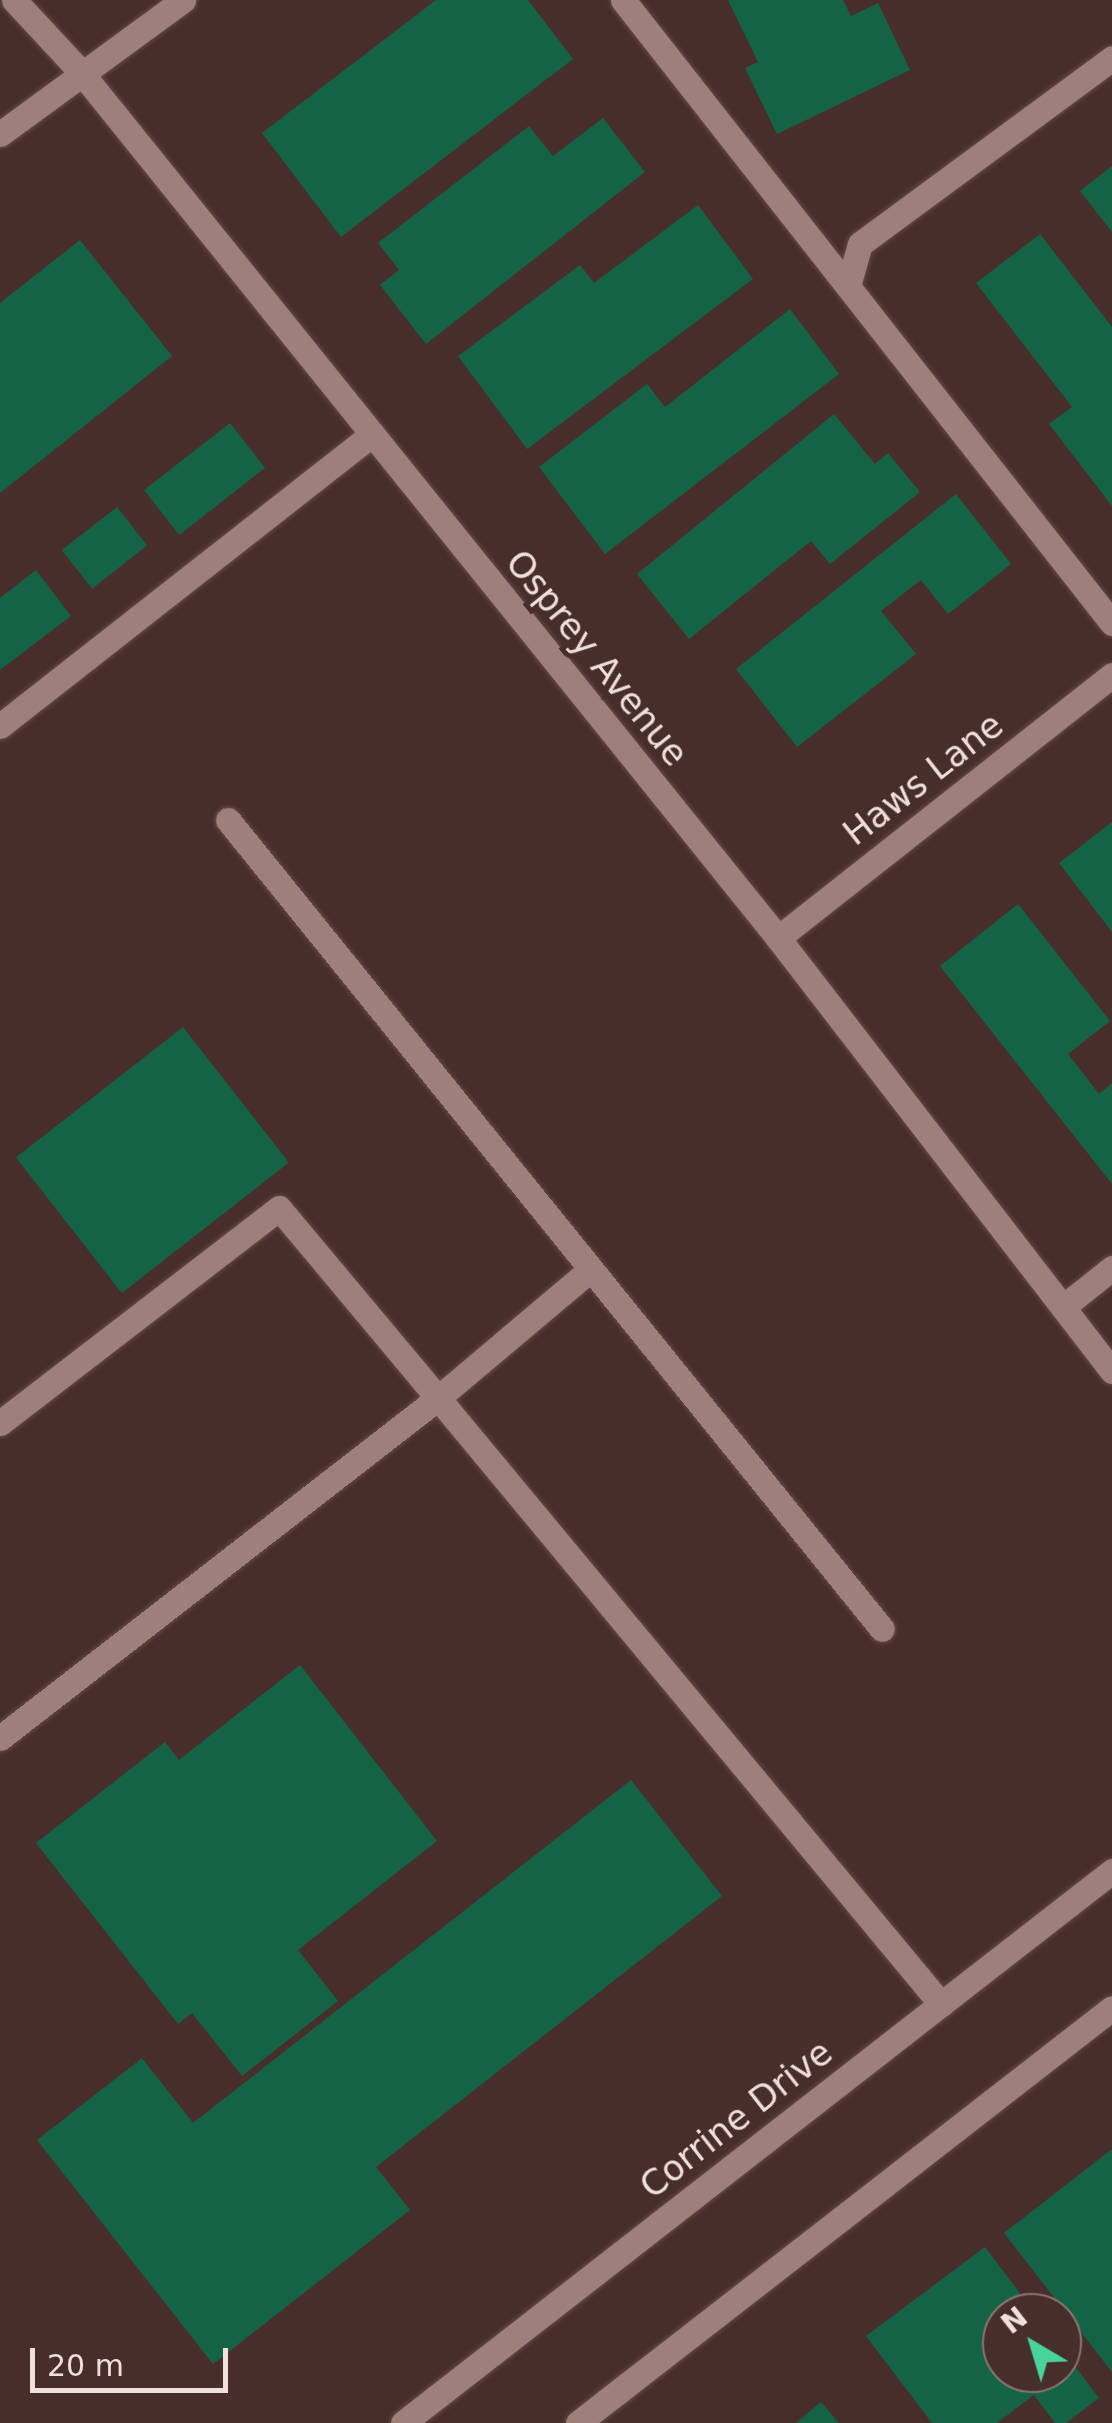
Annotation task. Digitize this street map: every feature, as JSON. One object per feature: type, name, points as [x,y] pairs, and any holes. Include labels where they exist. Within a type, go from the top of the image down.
[{"type":"street","name":"Osprey Avenue","points":[[14,0],[80,71],[778,938],[1112,1371]]},
{"type":"street","points":[[0,134],[80,71],[183,0]]},
{"type":"street","points":[[624,0],[1112,623]]},
{"type":"street","points":[[848,286],[860,244],[1112,58]]},
{"type":"street","points":[[0,726],[372,434]]},
{"type":"street","name":"Haws Lane","points":[[778,938],[1112,675]]},
{"type":"street","points":[[228,820],[882,1629]]},
{"type":"street","points":[[0,1423],[278,1208],[941,2004]]},
{"type":"street","points":[[1063,1308],[1112,1268]]},
{"type":"street","points":[[0,1738],[438,1398],[591,1269]]},
{"type":"street","name":"Corrine Drive","points":[[403,2423],[1112,1871]]},
{"type":"street","points":[[578,2423],[1112,2008]]},
{"type":"building","points":[[436,0],[528,0],[573,59],[341,237],[262,133]]},
{"type":"building","points":[[728,0],[843,0],[851,16],[878,3],[910,70],[777,134],[745,68],[758,62]]},
{"type":"building","points":[[603,118],[645,172],[426,344],[380,285],[399,270],[378,243],[529,126],[553,156]]},
{"type":"building","points":[[1112,166],[1112,232],[1080,191]]},
{"type":"building","points":[[698,205],[753,279],[527,449],[458,356],[580,265],[594,283]]},
{"type":"building","points":[[1040,234],[1112,327],[1112,506],[1049,424],[1072,407],[976,283]]},
{"type":"building","points":[[80,240],[172,356],[0,493],[0,303]]},
{"type":"building","points":[[790,309],[839,374],[605,554],[539,467],[647,384],[665,407]]},
{"type":"building","points":[[834,414],[875,464],[888,453],[920,492],[830,564],[811,541],[689,639],[637,574]]},
{"type":"building","points":[[230,423],[265,468],[179,535],[144,490]]},
{"type":"building","points":[[956,494],[1011,564],[948,614],[921,580],[881,611],[916,654],[797,747],[736,669]]},
{"type":"building","points":[[117,507],[147,546],[92,589],[62,550]]},
{"type":"building","points":[[36,570],[71,616],[0,670],[0,598]]},
{"type":"building","points":[[1112,822],[1112,932],[1059,863]]},
{"type":"building","points":[[1018,904],[1110,1021],[1068,1054],[1099,1094],[1112,1083],[1112,1184],[940,966]]},
{"type":"building","points":[[183,1027],[289,1163],[122,1293],[16,1158]]},
{"type":"building","points":[[300,1665],[437,1841],[298,1950],[338,2001],[242,2076],[192,2013],[178,2024],[36,1843],[165,1742],[179,1760]]},
{"type":"building","points":[[631,1780],[722,1896],[376,2167],[410,2210],[213,2364],[37,2140],[142,2058],[193,2123]]},
{"type":"building","points":[[1112,2149],[1112,2372],[1082,2333],[1082,2293],[1051,2293],[1004,2233]]},
{"type":"building","points":[[985,2247],[1020,2293],[982,2293],[982,2393],[1082,2393],[1082,2375],[1099,2398],[1066,2423],[1055,2423],[1034,2395],[997,2423],[932,2423],[866,2336]]},
{"type":"building","points":[[821,2402],[839,2423],[796,2423]]}]
